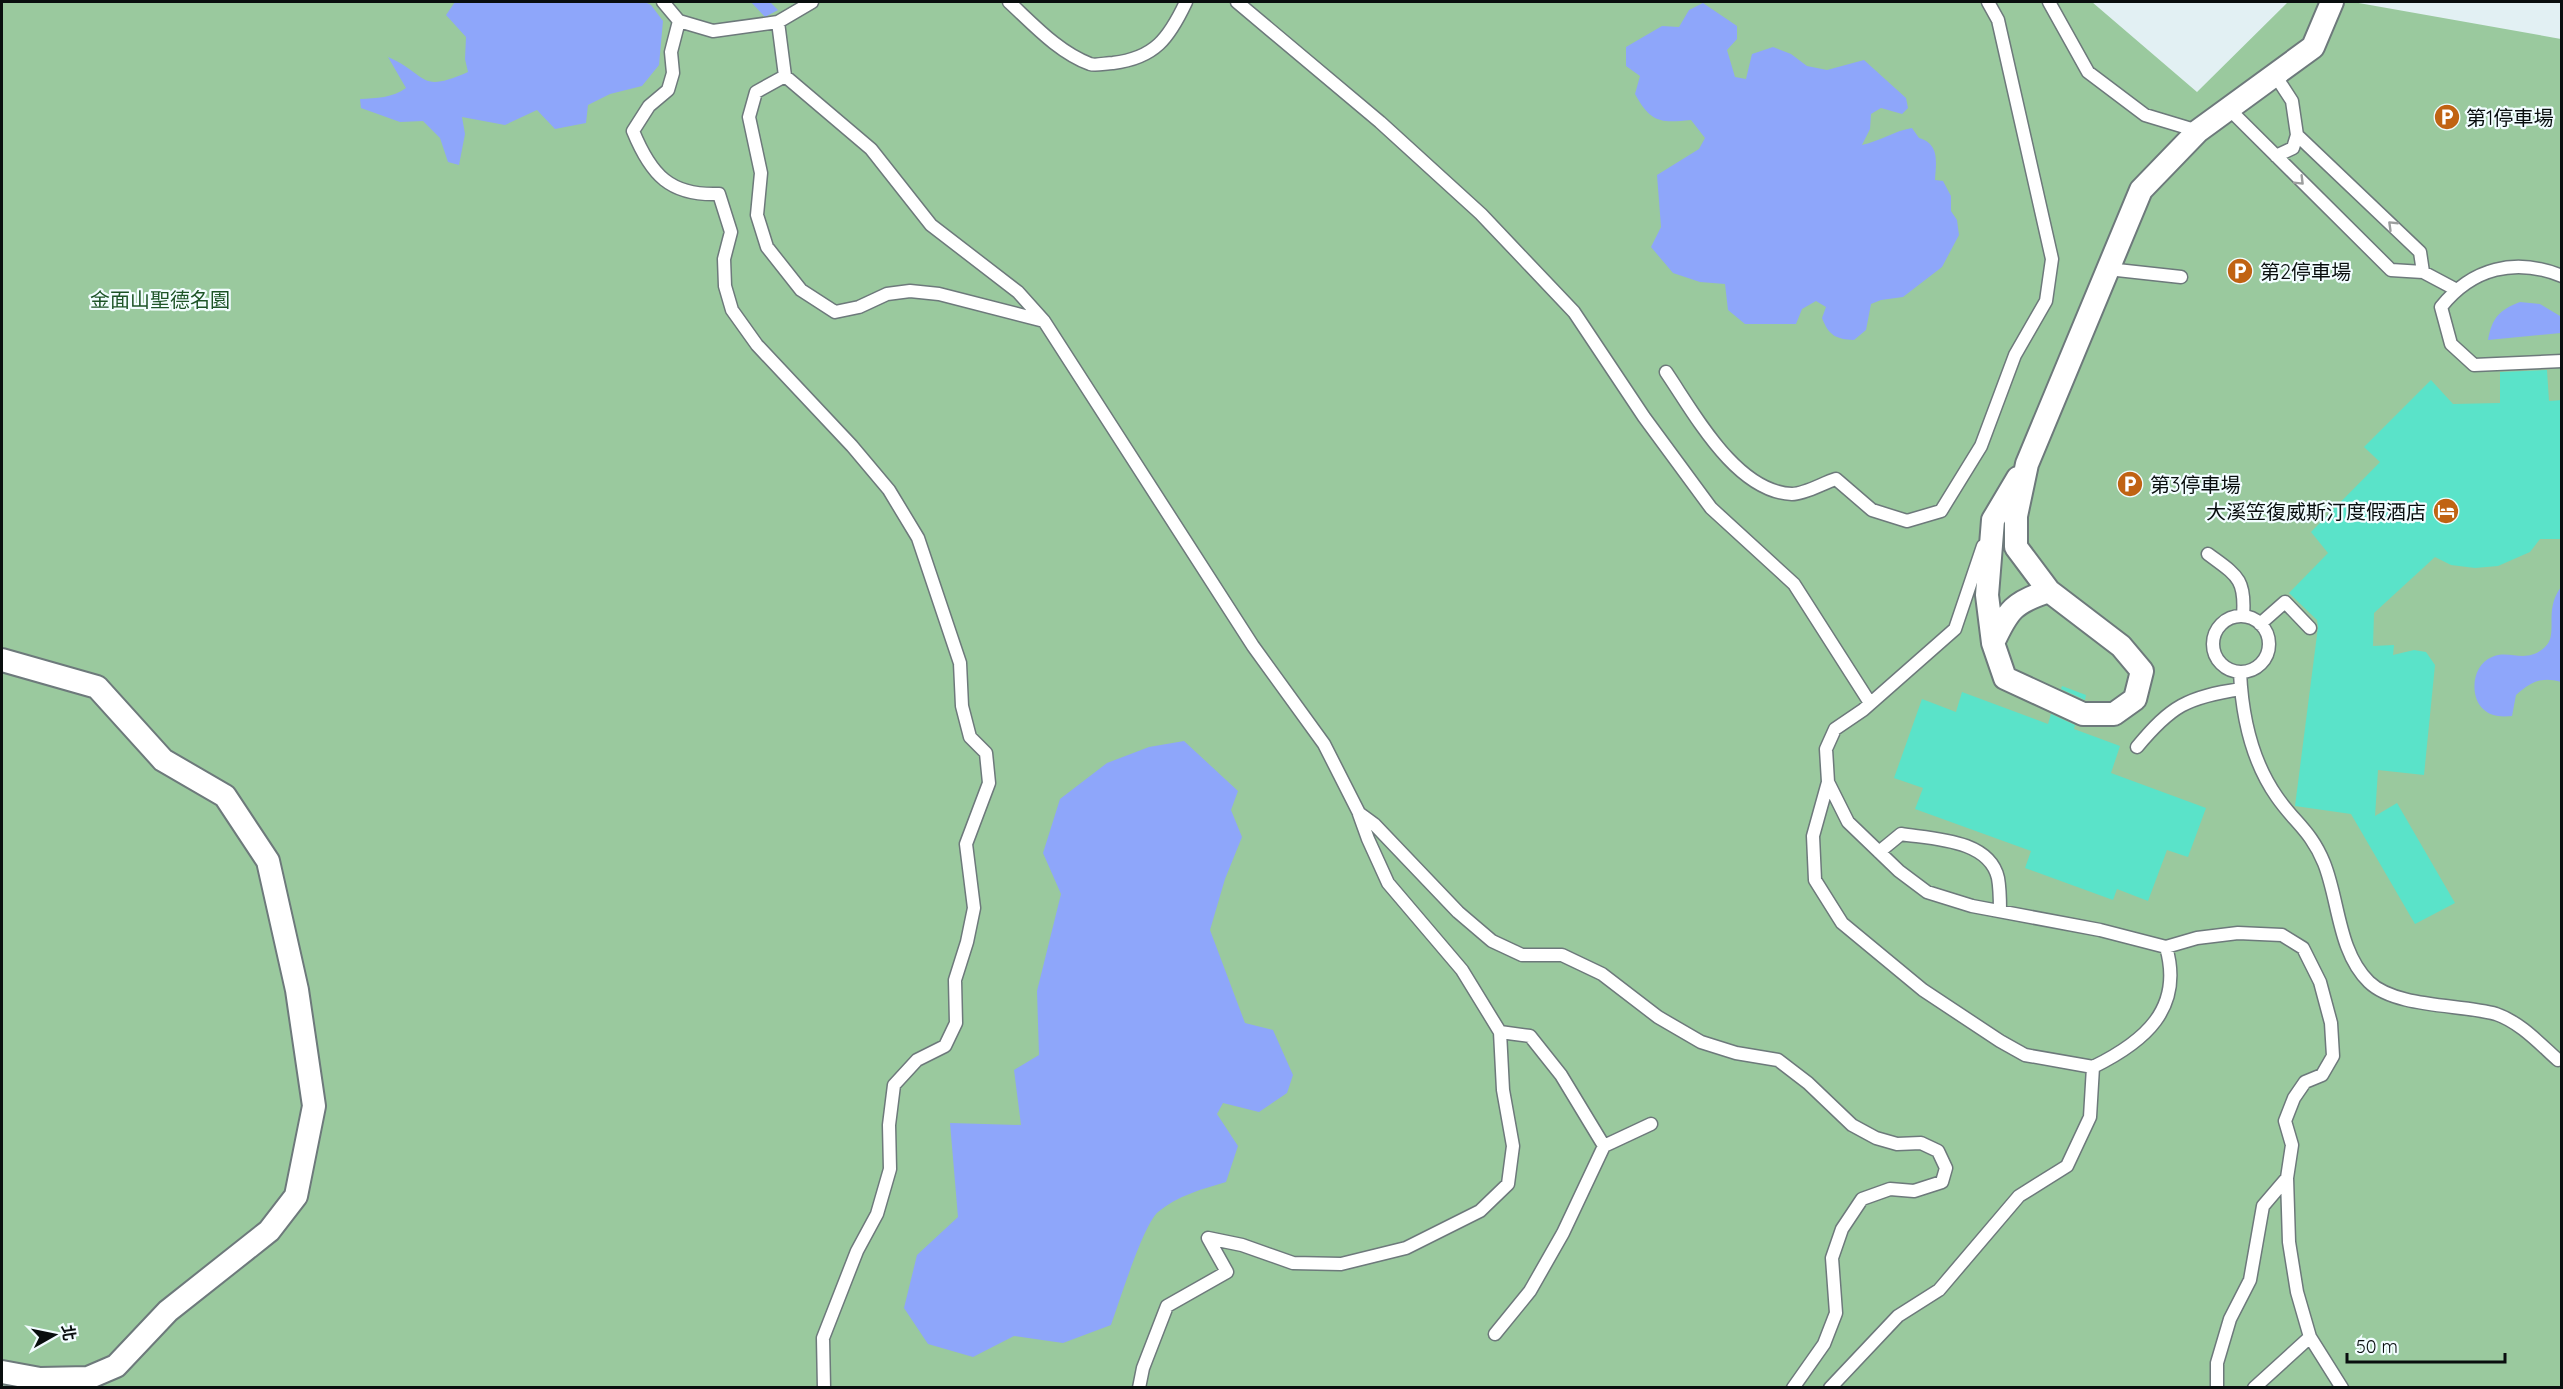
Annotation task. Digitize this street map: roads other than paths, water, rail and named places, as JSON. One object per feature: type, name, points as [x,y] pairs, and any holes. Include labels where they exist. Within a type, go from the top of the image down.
[{"type":"street","points":[[2027,464],[2016,516],[2016,548],[2049,591],[2121,646],[2142,671],[2135,699],[2114,714],[2083,714],[2006,678],[1993,643],[1987,595],[1993,520],[2027,464],[2141,190],[2198,131],[2313,47],[2332,2]]},
{"type":"street","points":[[1993,643],[2006,614],[2024,599],[2049,591]]},
{"type":"street","points":[[2,660],[97,687],[163,760],[225,796],[268,861],[297,990],[314,1106],[296,1196],[269,1231],[168,1311],[116,1366],[88,1378],[40,1379],[2,1372]]},
{"type":"lane","points":[[663,2],[679,21],[713,31],[778,22],[812,2]]},
{"type":"lane","points":[[1009,2],[1054,43],[1092,65],[1129,61],[1159,47],[1175,25],[1186,2]]},
{"type":"lane","points":[[1237,2],[1380,122],[1481,214],[1574,312],[1644,417],[1711,508],[1794,584],[1870,703]]},
{"type":"lane","points":[[1666,372],[1722,453],[1757,484],[1792,494],[1836,479],[1872,510],[1907,521],[1941,511],[1982,446],[2015,355],[2046,301],[2052,259],[1998,20],[1988,2]]},
{"type":"lane","points":[[2049,2],[2088,72],[2145,115],[2198,131]]},
{"type":"lane","points":[[679,21],[671,52],[673,73],[668,90],[649,106],[633,131],[645,159],[670,185],[694,195],[719,194],[731,232],[724,260],[725,286],[732,310],[757,345],[852,446],[889,490],[918,538],[960,663],[962,706],[970,737],[986,753],[988,783],[966,844],[974,908],[967,942],[955,980],[956,1023],[945,1047],[917,1060],[894,1085],[889,1125],[890,1169],[877,1214],[857,1251],[823,1338],[824,1388]]},
{"type":"lane","points":[[778,22],[785,76],[871,149],[931,225],[1018,292],[1044,321],[1247,636],[1324,744],[1359,813],[1388,883],[1462,970],[1500,1032],[1503,1090],[1514,1146],[1508,1184],[1480,1211],[1406,1248],[1341,1264],[1293,1263],[1242,1245],[1208,1238],[1227,1272],[1167,1306],[1139,1388]]},
{"type":"lane","points":[[2275,75],[2292,101],[2297,135],[2293,148],[2276,156]]},
{"type":"lane","points":[[785,76],[756,92],[749,117],[761,173],[757,215],[767,247],[801,290],[835,312],[859,307],[887,294],[910,291],[939,294],[1044,321]]},
{"type":"lane","points":[[2229,109],[2391,270],[2423,272],[2455,289]]},
{"type":"lane","points":[[2297,135],[2420,252],[2423,272]]},
{"type":"lane","points":[[2562,276],[2543,269],[2507,268],[2477,274],[2455,289],[2441,307],[2451,344],[2474,365],[2562,361]]},
{"type":"lane","points":[[2108,269],[2181,277]]},
{"type":"lane","points":[[1993,520],[1954,629],[1870,703],[1835,729],[1826,749],[1828,782],[1813,836],[1815,880],[1842,923],[1923,990],[2025,1055],[2093,1067],[2124,1052],[2161,1015],[2172,978],[2166,947]]},
{"type":"lane","points":[[2208,554],[2240,581],[2245,593],[2243,616]]},
{"type":"lane","points":[[2260,624],[2285,602],[2310,628]]},
{"type":"lane","points":[[2243,616],[2260,624],[2269,640],[2266,657],[2253,670],[2240,672],[2220,663],[2213,646],[2218,628],[2225,621],[2243,616]]},
{"type":"lane","points":[[2240,672],[2246,728],[2259,766],[2277,797],[2313,838],[2325,866],[2350,954],[2369,982],[2390,994],[2436,1005],[2497,1015],[2529,1034],[2558,1060]]},
{"type":"lane","points":[[2137,747],[2160,719],[2182,704],[2211,693],[2241,689]]},
{"type":"lane","points":[[1828,782],[1848,822],[1879,852],[1927,892],[2000,911],[2100,930],[2166,947],[2197,938],[2238,933],[2282,935],[2303,948],[2320,982],[2331,1023],[2333,1056],[2322,1075],[2305,1082],[2294,1098],[2285,1121],[2292,1145],[2286,1178],[2289,1242],[2296,1292],[2310,1337],[2342,1388]]},
{"type":"lane","points":[[1359,813],[1374,824],[1458,912],[1492,941],[1522,955],[1562,955],[1602,974],[1658,1017],[1701,1042],[1736,1053],[1778,1060],[1808,1083],[1852,1125],[1876,1138],[1897,1144],[1921,1143],[1938,1151],[1946,1168],[1942,1182],[1914,1191],[1890,1189],[1862,1199],[1842,1229],[1832,1258],[1836,1313],[1824,1344],[1793,1388]]},
{"type":"lane","points":[[1879,852],[1901,834],[1966,845],[1988,858],[1998,876],[2000,911]]},
{"type":"lane","points":[[1500,1032],[1530,1036],[1561,1075],[1604,1146]]},
{"type":"lane","points":[[1830,1388],[1898,1316],[1939,1290],[2019,1196],[2067,1166],[2090,1117],[2093,1067]]},
{"type":"lane","points":[[1495,1334],[1530,1291],[1563,1233],[1604,1146],[1651,1124]]},
{"type":"lane","points":[[2217,1388],[2217,1363],[2230,1319],[2250,1280],[2263,1206],[2286,1178]]},
{"type":"lane","points":[[2254,1388],[2310,1337]]},
{"type":"water","points":[[455,2],[645,2],[651,5],[663,21],[659,65],[642,86],[610,94],[588,105],[586,123],[555,129],[537,110],[505,125],[462,117],[465,134],[459,165],[448,162],[440,138],[423,121],[400,122],[361,108],[360,99],[390,96],[406,88],[388,57],[432,82],[468,72],[465,59],[466,37],[446,15]]},
{"type":"water","points":[[751,2],[770,2],[778,10],[765,17]]},
{"type":"water","points":[[1703,3],[1737,26],[1737,39],[1727,50],[1735,77],[1746,79],[1752,54],[1773,47],[1791,54],[1807,66],[1827,70],[1864,60],[1906,98],[1908,108],[1902,114],[1881,108],[1871,114],[1870,129],[1862,145],[1912,128],[1919,138],[1934,149],[1935,180],[1943,181],[1951,196],[1951,211],[1957,220],[1959,235],[1942,267],[1903,297],[1871,304],[1866,330],[1854,340],[1842,339],[1830,333],[1822,318],[1826,307],[1816,301],[1802,309],[1796,324],[1745,324],[1728,310],[1725,284],[1700,282],[1673,273],[1651,247],[1661,227],[1657,175],[1699,149],[1705,138],[1691,120],[1664,121],[1646,111],[1635,94],[1640,76],[1626,66],[1626,47],[1662,26],[1679,27],[1689,10]]},
{"type":"water","points":[[2520,302],[2540,304],[2560,316],[2561,333],[2488,340],[2494,320],[2507,308]]},
{"type":"water","points":[[2561,587],[2561,682],[2542,680],[2527,687],[2516,695],[2512,716],[2489,713],[2482,708],[2475,695],[2475,680],[2481,666],[2492,657],[2531,655],[2545,647],[2551,636],[2553,605]]},
{"type":"water","points":[[1184,741],[1238,791],[1231,810],[1242,837],[1225,879],[1210,930],[1245,1023],[1273,1030],[1293,1075],[1287,1093],[1259,1112],[1223,1103],[1217,1114],[1238,1146],[1226,1182],[1182,1197],[1158,1212],[1145,1232],[1111,1325],[1063,1343],[1014,1336],[973,1357],[928,1344],[904,1308],[917,1255],[958,1217],[950,1123],[1021,1125],[1014,1070],[1039,1055],[1037,991],[1061,894],[1043,853],[1060,799],[1107,763],[1149,747]]},
{"type":"place","name":"第1停車場","points":[[2447,117]]},
{"type":"place","name":"第2停車場","points":[[2240,271]]},
{"type":"place","name":"第3停車場","points":[[2130,484]]},
{"type":"place","name":"大溪笠復威斯汀度假酒店","points":[[2446,511]]},
{"type":"park label","name":"金面山聖德名園","points":[[160,299]]}]
